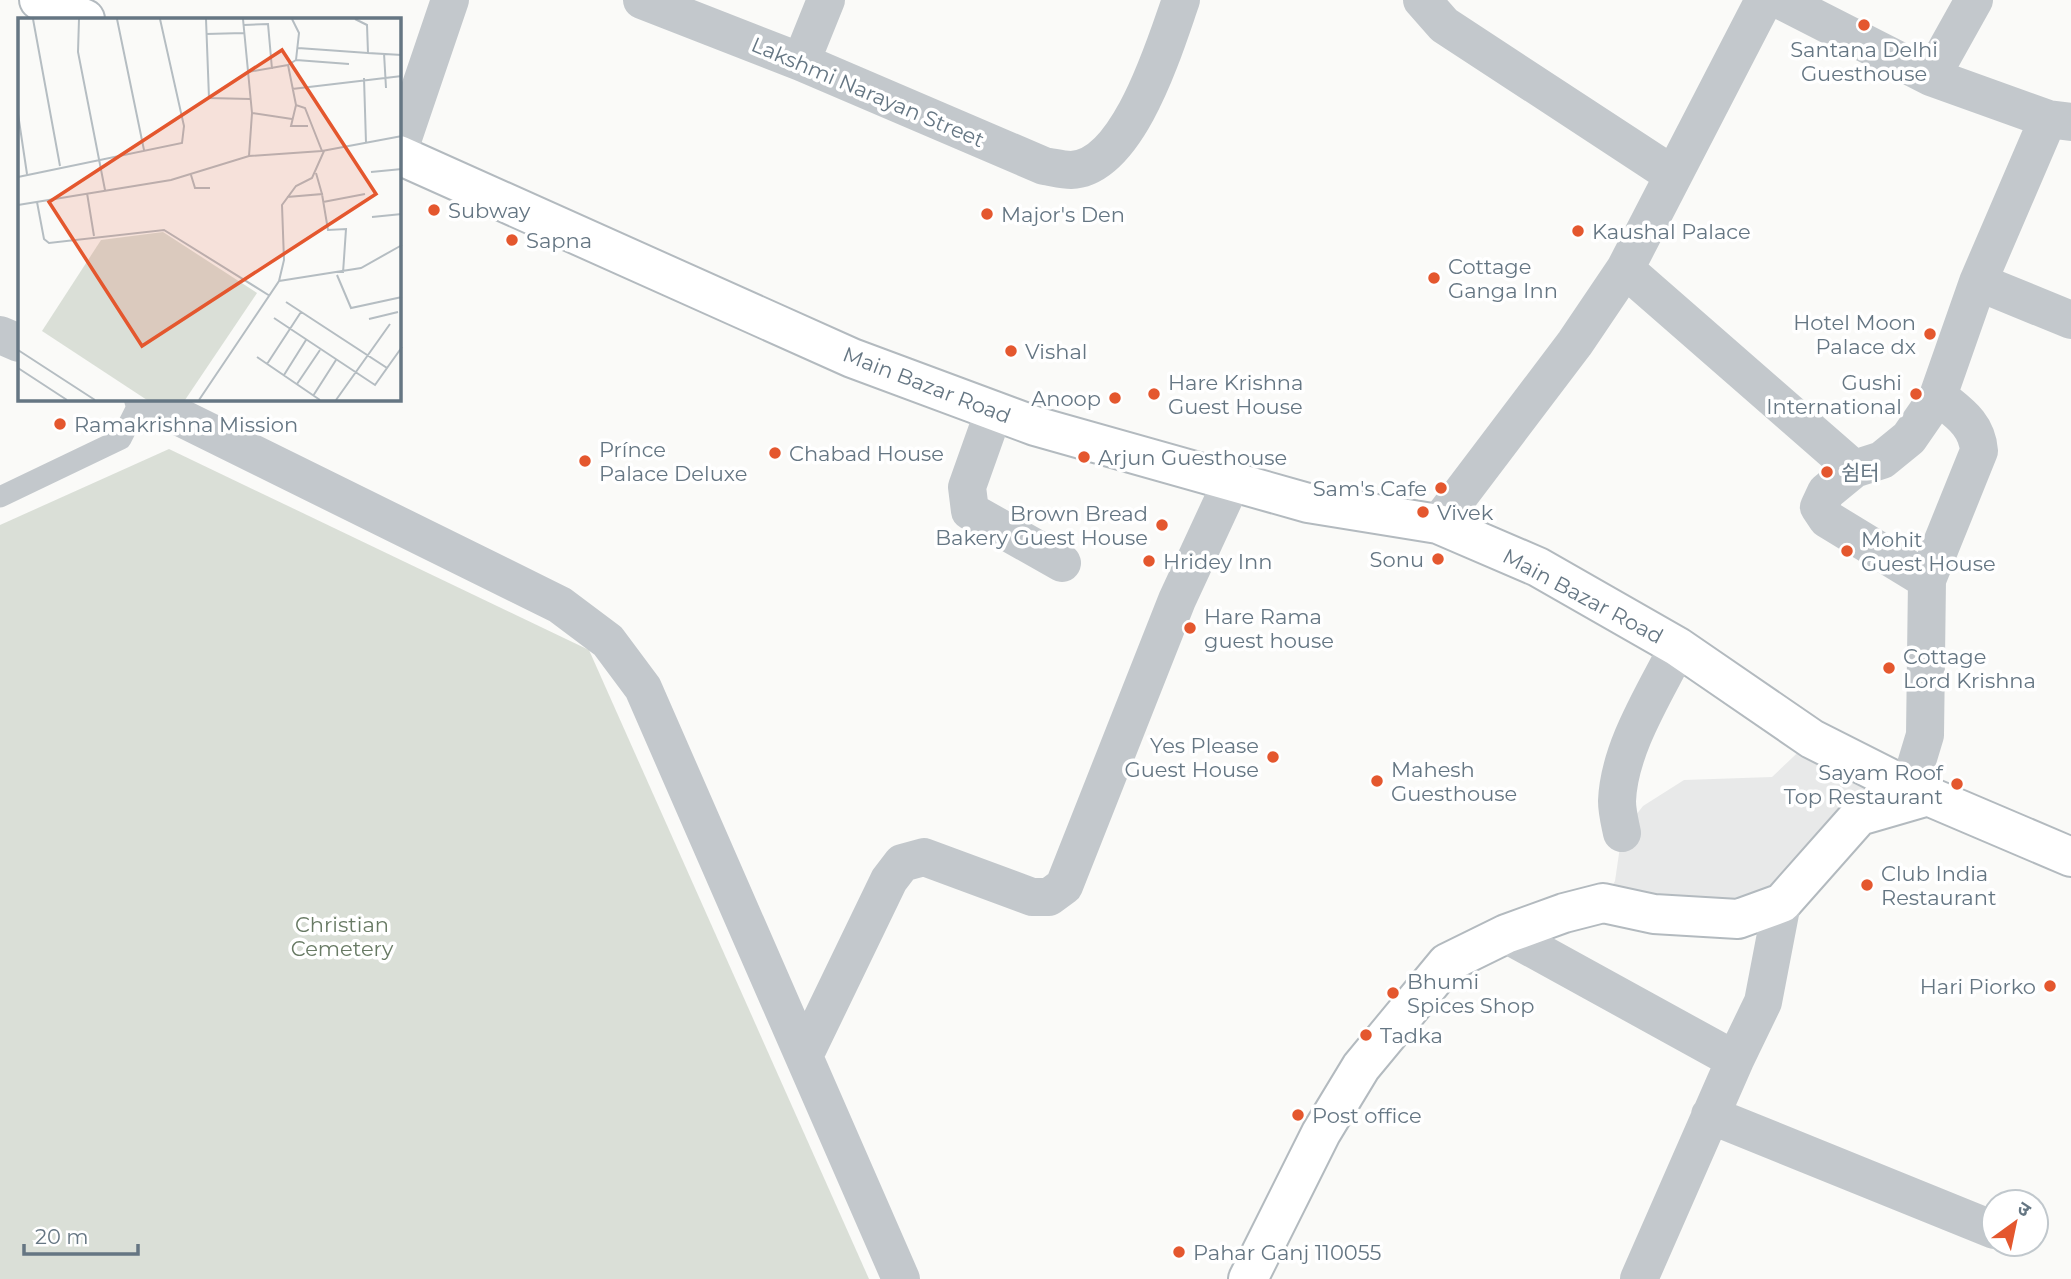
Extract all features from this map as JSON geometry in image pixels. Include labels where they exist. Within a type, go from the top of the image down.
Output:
[{"type":"street","points":[[39,0],[83,18]]},
{"type":"street","points":[[401,146],[450,0]]},
{"type":"street","name":"Lakshmi Narayan Street","points":[[642,0],[801,62],[1044,166],[1072,170],[1096,161],[1123,134],[1153,76],[1181,0]]},
{"type":"street","points":[[801,62],[826,0]]},
{"type":"street","points":[[1422,0],[1444,25],[1673,175]]},
{"type":"street","points":[[1438,524],[1575,343],[1625,269],[1764,0]]},
{"type":"street","points":[[1780,0],[1931,77],[2060,120],[1978,282],[1938,396],[1909,438],[1882,460],[1854,469],[1826,492],[1819,507],[1827,519],[1927,580]]},
{"type":"street","points":[[1931,77],[1974,0]]},
{"type":"street","name":"Main Bazar Road","points":[[401,153],[852,358],[1035,426],[1233,479],[1308,503],[1438,524],[1538,567],[1678,647],[1812,739],[1919,792],[2071,857]]},
{"type":"street","points":[[1625,269],[1854,469]]},
{"type":"street","points":[[1978,282],[2071,320]]},
{"type":"street","points":[[0,334],[18,343]]},
{"type":"street","points":[[1248,1279],[1321,1133],[1362,1067],[1447,963],[1506,934],[1564,913],[1603,903],[1654,914],[1738,919],[1783,903],[1859,816],[1919,792],[1925,734],[1927,580],[1979,451],[1978,435],[1968,421],[1938,396]]},
{"type":"street","points":[[146,401],[560,605],[608,642],[643,688],[901,1279]]},
{"type":"street","points":[[994,411],[967,487],[970,511],[1062,562]]},
{"type":"street","points":[[804,1056],[889,880],[902,863],[924,857],[1032,897],[1049,897],[1064,886],[1177,600],[1233,479]]},
{"type":"street","points":[[1622,833],[1617,802],[1622,769],[1639,726],[1678,647]]},
{"type":"street","points":[[1639,1279],[1710,1115],[1763,1002],[1783,903]]},
{"type":"street","points":[[1506,934],[1735,1060]]},
{"type":"street","points":[[1710,1115],[1980,1224]]},
{"type":"lane","points":[[0,497],[121,439],[141,401]]},
{"type":"shaded area","points":[[1812,739],[1909,788],[1859,816],[1782,903],[1603,903],[1615,881],[1622,833],[1643,806],[1684,780],[1772,777]]},
{"type":"green space","name":"Christian Cemetery","points":[[169,449],[589,650],[869,1279],[0,1279],[0,525]]},
{"type":"place","name":"Santana Delhi Guesthouse","points":[[1864,25]]},
{"type":"place","name":"Subway","points":[[434,210]]},
{"type":"place","name":"Major's Den","points":[[987,214]]},
{"type":"place","name":"Kaushal Palace","points":[[1578,231]]},
{"type":"place","name":"Sapna","points":[[512,240]]},
{"type":"place","name":"Cottage Ganga Inn","points":[[1434,278]]},
{"type":"place","name":"Hotel Moon Palace dx","points":[[1930,334]]},
{"type":"place","name":"Vishal","points":[[1011,351]]},
{"type":"place","name":"Hare Krishna Guest House","points":[[1154,394]]},
{"type":"place","name":"Gushi International","points":[[1916,394]]},
{"type":"place","name":"Anoop","points":[[1115,398]]},
{"type":"place","name":"Ramakrishna Mission","points":[[60,424]]},
{"type":"place","name":"Chabad House","points":[[775,453]]},
{"type":"place","name":"Arjun Guesthouse","points":[[1084,457]]},
{"type":"place","name":"Prínce Palace Deluxe","points":[[585,461]]},
{"type":"place","name":"쉼터","points":[[1827,472]]},
{"type":"place","name":"Sam's Cafe","points":[[1441,488]]},
{"type":"place","name":"Vivek","points":[[1423,512]]},
{"type":"place","name":"Brown Bread Bakery Guest House","points":[[1162,525]]},
{"type":"place","name":"Mohit Guest House","points":[[1847,551]]},
{"type":"place","name":"Sonu","points":[[1438,559]]},
{"type":"place","name":"Hridey Inn","points":[[1149,561]]},
{"type":"place","name":"Hare Rama guest house","points":[[1190,628]]},
{"type":"place","name":"Cottage Lord Krishna","points":[[1889,668]]},
{"type":"place","name":"Yes Please Guest House","points":[[1273,757]]},
{"type":"place","name":"Mahesh Guesthouse","points":[[1377,781]]},
{"type":"place","name":"Sayam Roof Top Restaurant","points":[[1957,784]]},
{"type":"place","name":"Club India Restaurant","points":[[1867,885]]},
{"type":"place","name":"Hari Piorko","points":[[2050,986]]},
{"type":"place","name":"Bhumi Spices Shop","points":[[1393,993]]},
{"type":"place","name":"Tadka","points":[[1366,1035]]},
{"type":"place","name":"Post office","points":[[1298,1115]]},
{"type":"place","name":"Pahar Ganj 110055","points":[[1179,1252]]}]
